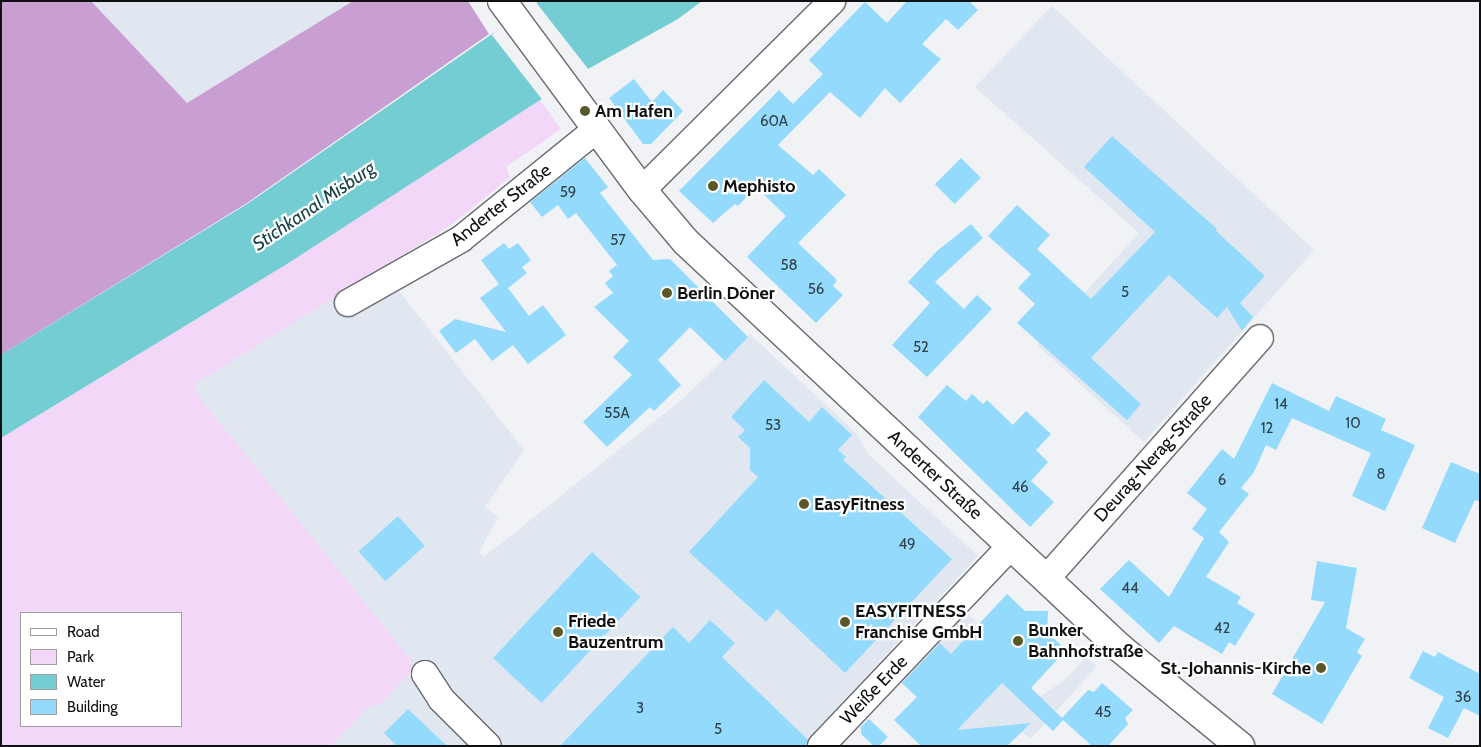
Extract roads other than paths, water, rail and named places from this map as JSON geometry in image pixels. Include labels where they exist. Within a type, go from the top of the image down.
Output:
[{"type":"main road","name":"Anderter Straße","points":[[505,6],[642,190],[707,262],[1154,678],[1240,746]]},
{"type":"street","points":[[642,190],[832,1]]},
{"type":"street","name":"Anderter Straße","points":[[348,303],[461,238],[597,129]]},
{"type":"street","name":"Deurag-Nerag-Straße","points":[[1046,579],[1260,338]]},
{"type":"street","name":"Weiße Erde","points":[[821,746],[1011,546]]},
{"type":"street","points":[[425,674],[441,700],[488,746]]},
{"type":"water","name":"Stichkanal Misburg","points":[[702,1],[678,19],[588,69],[287,264],[1,438],[1,355],[247,204],[538,2]]},
{"type":"place","name":"Am Hafen","points":[[585,111]]},
{"type":"place","name":"Mephisto","points":[[713,186]]},
{"type":"place","name":"Berlin Döner","points":[[667,293]]},
{"type":"place","name":"EasyFitness","points":[[804,504]]},
{"type":"place","name":"EASYFITNESS Franchise GmbH","points":[[845,622]]},
{"type":"place","name":"Friede Bauzentrum","points":[[558,632]]},
{"type":"place","name":"Bunker Bahnhofstraße","points":[[1018,641]]},
{"type":"place","name":"St.-Johannis-Kirche","points":[[1321,668]]}]
